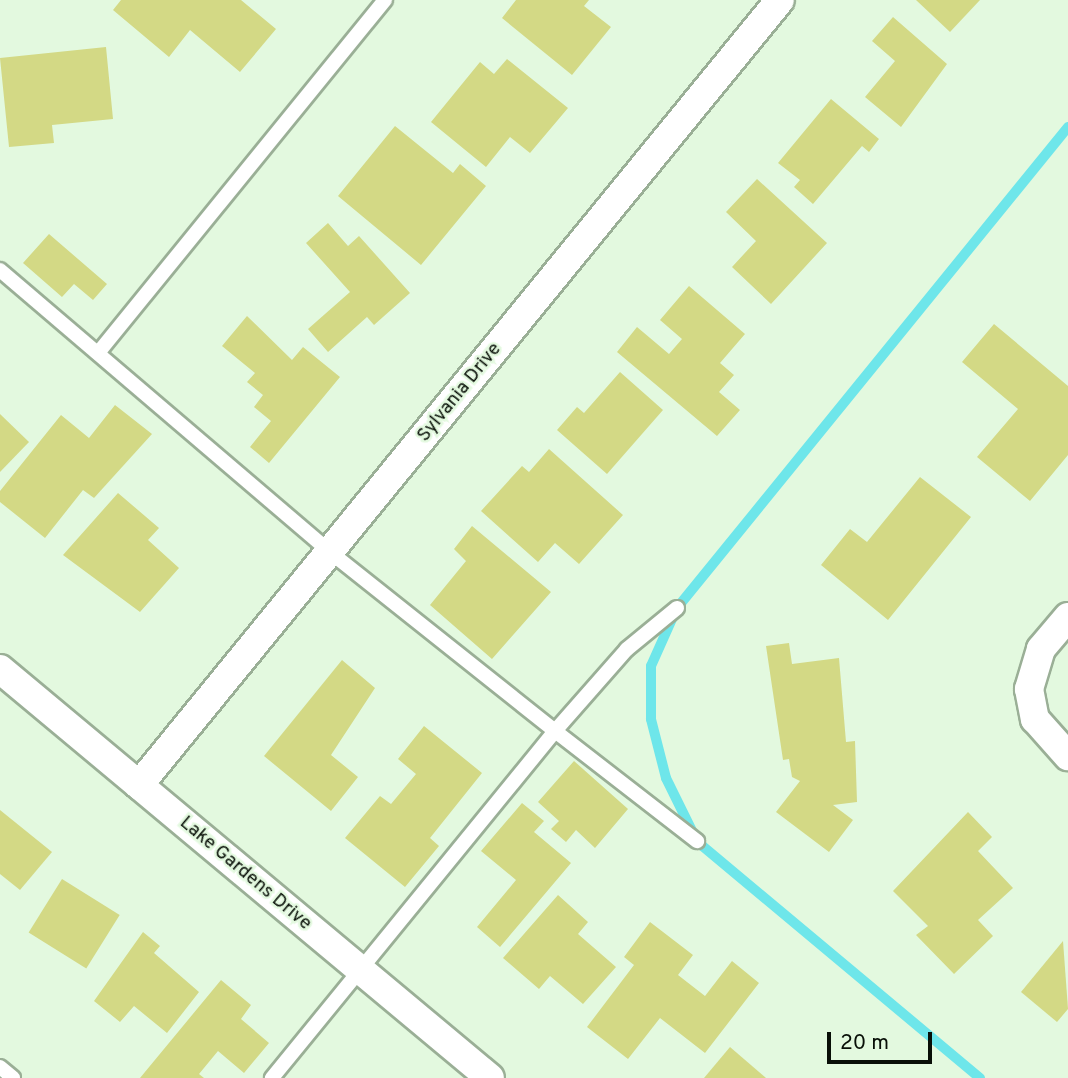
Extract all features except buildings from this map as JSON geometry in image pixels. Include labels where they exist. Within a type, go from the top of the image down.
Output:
[{"type":"street","name":"Sylvania Drive","points":[[139,785],[780,0]]},
{"type":"street","points":[[1068,617],[1041,649],[1029,689],[1035,719],[1068,756]]},
{"type":"street","name":"Lake Gardens Drive","points":[[0,669],[490,1078]]},
{"type":"lane","points":[[97,353],[385,0]]},
{"type":"lane","points":[[0,270],[330,552],[697,841]]},
{"type":"lane","points":[[272,1078],[362,971],[555,731],[627,649],[677,608]]},
{"type":"lane","points":[[0,1067],[13,1078]]},
{"type":"waterway","points":[[980,1078],[697,841],[666,778],[651,719],[651,666],[677,608],[1068,127]]}]
